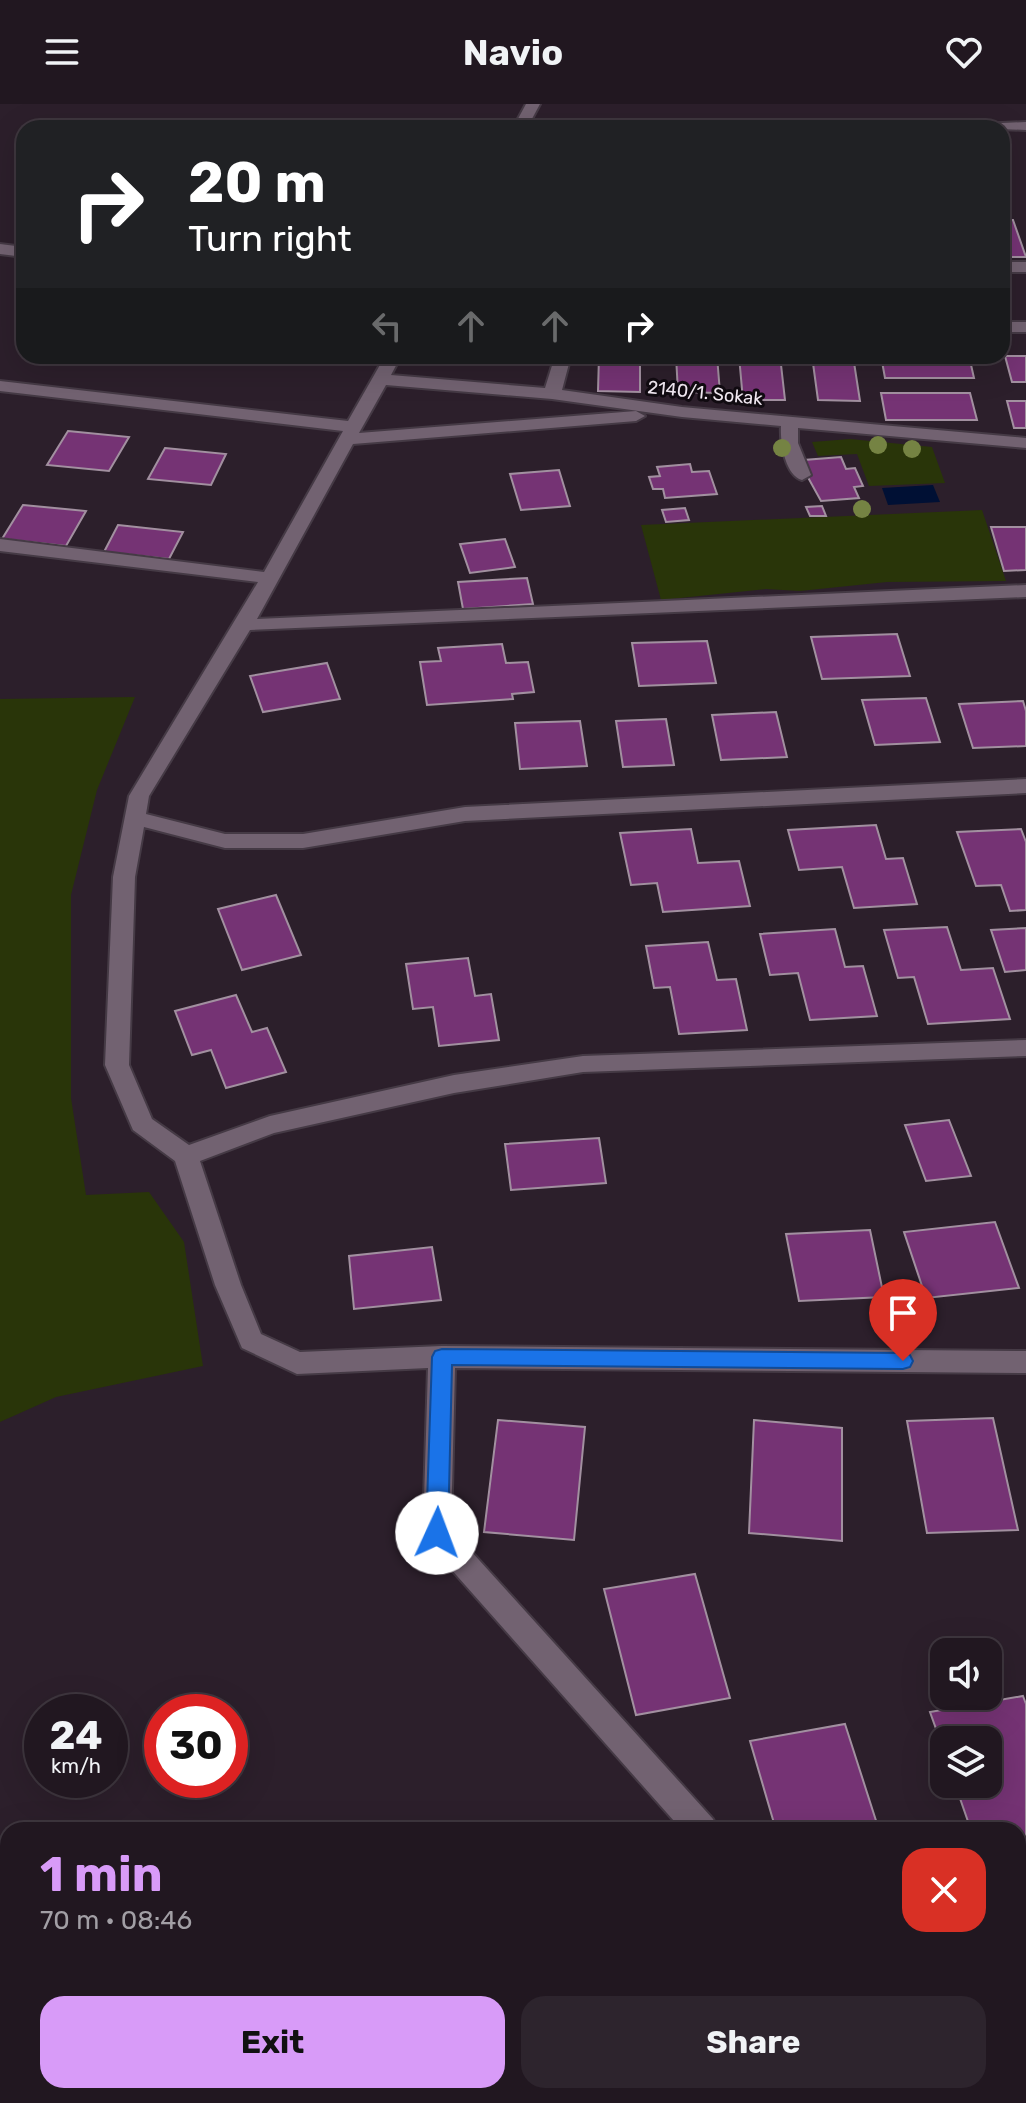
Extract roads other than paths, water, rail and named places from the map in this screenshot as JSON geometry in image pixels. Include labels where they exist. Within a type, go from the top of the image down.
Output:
[{"type":"street","points":[[388,364],[244,625],[139,796],[124,877],[117,1065],[142,1124],[186,1156],[228,1285],[251,1341],[297,1363],[442,1357],[1026,1362]]},
{"type":"street","points":[[552,394],[561,364]]},
{"type":"street","name":"2140/1. Sokak","points":[[380,379],[552,394],[682,412],[1026,443]]},
{"type":"street","points":[[0,386],[351,433],[682,412]]},
{"type":"street","points":[[790,422],[789,443],[802,475]]},
{"type":"street","points":[[0,545],[270,578]]},
{"type":"street","points":[[244,625],[1026,591]]},
{"type":"street","points":[[135,818],[225,841],[303,841],[465,814],[1026,786]]},
{"type":"street","points":[[186,1156],[270,1125],[454,1084],[583,1064],[1026,1048]]},
{"type":"street","points":[[442,1357],[437,1533],[695,1822]]},
{"type":"water","points":[[933,485],[940,502],[888,505],[882,488]]}]
